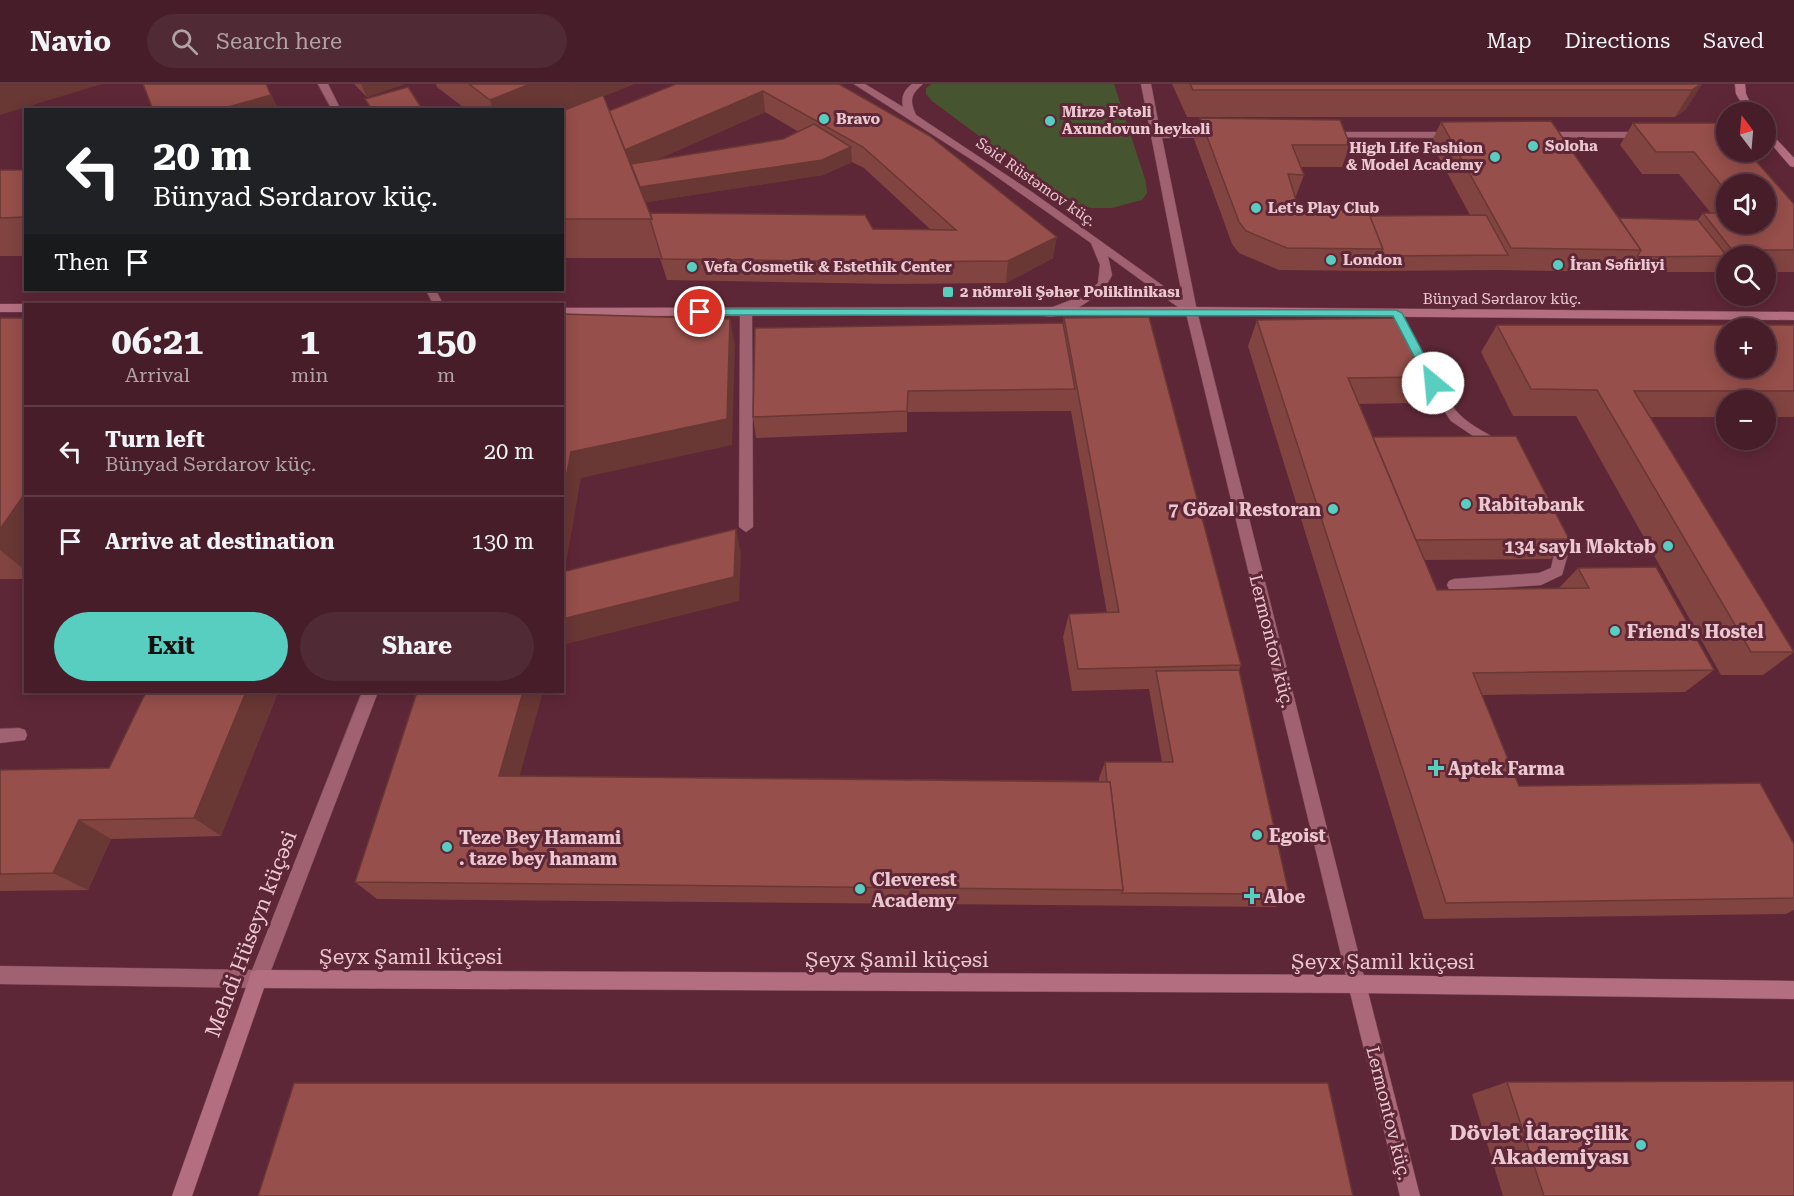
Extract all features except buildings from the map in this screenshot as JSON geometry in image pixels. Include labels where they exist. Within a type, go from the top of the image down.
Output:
[{"type":"main road","points":[[1740,84],[1741,94],[1745,102]]},
{"type":"main road","points":[[1776,145],[1794,164]]},
{"type":"main road","points":[[0,308],[24,308]]},
{"type":"main road","name":"Bünyad Sərdarov küç.","points":[[564,312],[1191,311],[1794,316]]},
{"type":"main road","name":"Şeyx Şamil küçəsi","points":[[258,979],[1357,984],[1794,990]]},
{"type":"main road","name":"Mehdi Hüseyn küçəsi","points":[[182,1196],[258,979]]},
{"type":"street","points":[[323,84],[337,108]]},
{"type":"street","name":"Səid Rüstəmov küç.","points":[[860,84],[912,115],[1094,240],[1191,311]]},
{"type":"street","points":[[912,115],[905,102],[907,94],[918,84]]},
{"type":"street","name":"Lermontov küç.","points":[[1146,84],[1191,311],[1410,1196]]},
{"type":"street","points":[[1157,135],[1230,134]]},
{"type":"street","points":[[1314,135],[1470,135]]},
{"type":"street","points":[[1530,135],[1661,135]]},
{"type":"street","points":[[1049,313],[1097,291],[1107,277],[1106,262],[1094,240]]},
{"type":"street","points":[[746,312],[746,527]]},
{"type":"street","points":[[1396,313],[1442,399],[1456,419],[1487,437],[1516,460]]},
{"type":"street","points":[[1454,585],[1541,579],[1557,571],[1562,550],[1550,518]]},
{"type":"street","name":"Mehdi Hüseyn küçəsi","points":[[258,979],[370,693]]},
{"type":"street","points":[[0,736],[19,735]]},
{"type":"street","name":"Şeyx Şamil küçəsi","points":[[0,975],[258,979]]},
{"type":"green space","points":[[932,84],[1114,84],[1146,182],[1147,193],[1142,200],[1112,208],[1091,208],[1061,197],[932,101],[926,94],[926,88]]},
{"type":"place","name":"Bravo","points":[[824,119]]},
{"type":"place","name":"Mirzə Fətəli Axundovun heykəli","points":[[1050,121]]},
{"type":"place","name":"Soloha","points":[[1533,146]]},
{"type":"place","name":"High Life Fashion & Model Academy","points":[[1495,157]]},
{"type":"place","name":"Let's Play Club","points":[[1256,208]]},
{"type":"place","name":"London","points":[[1331,260]]},
{"type":"place","name":"İran Səfirliyi","points":[[1558,265]]},
{"type":"place","name":"Vefa Cosmetik & Estethik Center","points":[[692,267]]},
{"type":"place","name":"2 nömrəli Şəhər Poliklinikası","points":[[948,292]]},
{"type":"place","name":"Rabitəbank","points":[[1466,504]]},
{"type":"place","name":"7 Gözəl Restoran","points":[[1333,509]]},
{"type":"place","name":"134 saylı Məktəb","points":[[1668,546]]},
{"type":"place","name":"Friend's Hostel","points":[[1615,631]]},
{"type":"place","name":"Aptek Farma","points":[[1436,768]]},
{"type":"place","name":"Egoist","points":[[1257,835]]},
{"type":"place","name":"Teze Bey Hamami . taze bey hamam","points":[[447,847]]},
{"type":"place","name":"Cleverest Academy","points":[[860,889]]},
{"type":"place","name":"Aloe","points":[[1252,896]]},
{"type":"place","name":"Dövlət İdarəçilik Akademiyası","points":[[1641,1145]]},
{"type":"route","points":[[700,312],[1396,313],[1433,383]]}]
